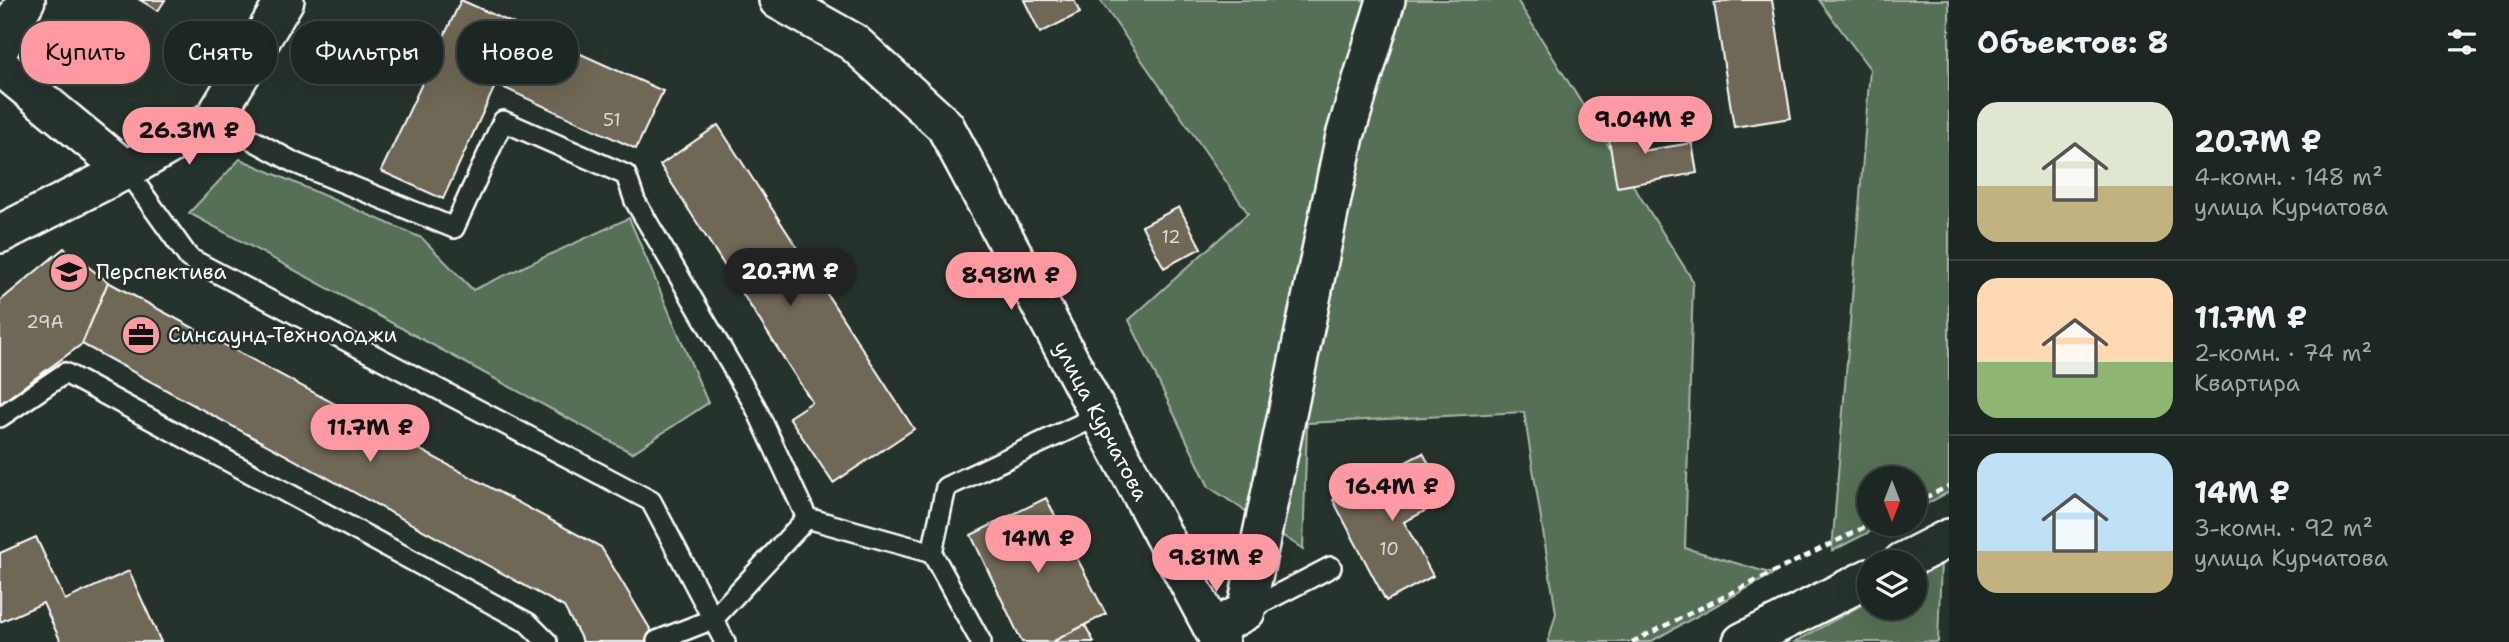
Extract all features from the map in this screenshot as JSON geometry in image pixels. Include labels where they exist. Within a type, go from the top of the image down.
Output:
[{"type":"street","points":[[0,48],[26,0]]},
{"type":"street","points":[[0,234],[126,170],[214,119],[285,0]]},
{"type":"street","name":"улица Курчатова","points":[[778,0],[853,42],[945,126],[1217,635]]},
{"type":"street","points":[[1217,635],[1246,611],[1345,136],[1386,0]]},
{"type":"street","points":[[0,66],[126,170]]},
{"type":"street","points":[[1926,550],[1949,538]]},
{"type":"street","points":[[1742,642],[1857,585]]},
{"type":"lane","points":[[214,119],[295,163],[454,228],[503,121],[626,175],[635,201],[755,406],[807,518],[932,552]]},
{"type":"lane","points":[[126,170],[189,258],[651,502],[725,642]]},
{"type":"lane","points":[[0,417],[65,373],[528,623],[547,642]]},
{"type":"lane","points":[[981,642],[932,552],[946,487],[1098,415]]},
{"type":"lane","points":[[657,640],[713,619],[807,518]]},
{"type":"lane","points":[[1246,611],[1331,567]]},
{"type":"path","points":[[1927,497],[1949,486]]},
{"type":"path","points":[[1632,642],[1857,531]]},
{"type":"green space","points":[[1100,0],[1517,0],[1693,281],[1685,548],[1773,574],[1650,642],[1548,642],[1556,613],[1524,412],[1307,423],[1303,549],[1209,487],[1129,320],[1248,213]]},
{"type":"green space","points":[[1819,0],[1949,0],[1949,492],[1927,504],[1927,466],[1857,466],[1857,536],[1861,536],[1832,551],[1870,69]]},
{"type":"green space","points":[[240,159],[422,238],[473,290],[629,218],[708,403],[632,453],[189,213]]},
{"type":"green space","points":[[1941,561],[1938,642],[1795,642],[1857,608],[1857,620],[1927,620],[1927,569]]},
{"type":"building","points":[[140,0],[165,0],[158,11]]},
{"type":"building","points":[[461,0],[508,21],[457,21],[457,84],[496,84],[443,199],[381,171],[422,84],[443,84],[443,38]]},
{"type":"building","points":[[1024,0],[1074,0],[1080,13],[1040,33]]},
{"type":"building","points":[[1772,0],[1791,118],[1734,127],[1714,3]]},
{"type":"building","points":[[578,53],[663,91],[636,149],[496,84],[578,84]]},
{"type":"building","points":[[1636,117],[1642,151],[1692,143],[1697,173],[1617,187],[1606,122]]},
{"type":"building","points":[[718,125],[914,429],[833,483],[789,417],[812,402],[660,165]]},
{"type":"building","points":[[1179,207],[1201,248],[1164,268],[1142,226]]},
{"type":"building","points":[[64,248],[108,282],[82,344],[0,404],[0,301]]},
{"type":"building","points":[[108,282],[601,547],[658,642],[583,642],[564,607],[82,344]]},
{"type":"building","points":[[1423,453],[1448,499],[1404,522],[1433,576],[1386,601],[1333,500]]},
{"type":"building","points":[[1046,498],[1106,614],[1052,642],[1022,642],[971,535]]},
{"type":"building","points":[[36,537],[65,600],[129,571],[161,642],[61,642],[43,603],[0,622],[0,553]]},
{"type":"building","points":[[1085,625],[1094,642],[1052,642]]},
{"type":"place","name":"Перспектива","points":[[69,272]]},
{"type":"place","name":"Синсаунд-Технолоджи","points":[[141,335]]}]
